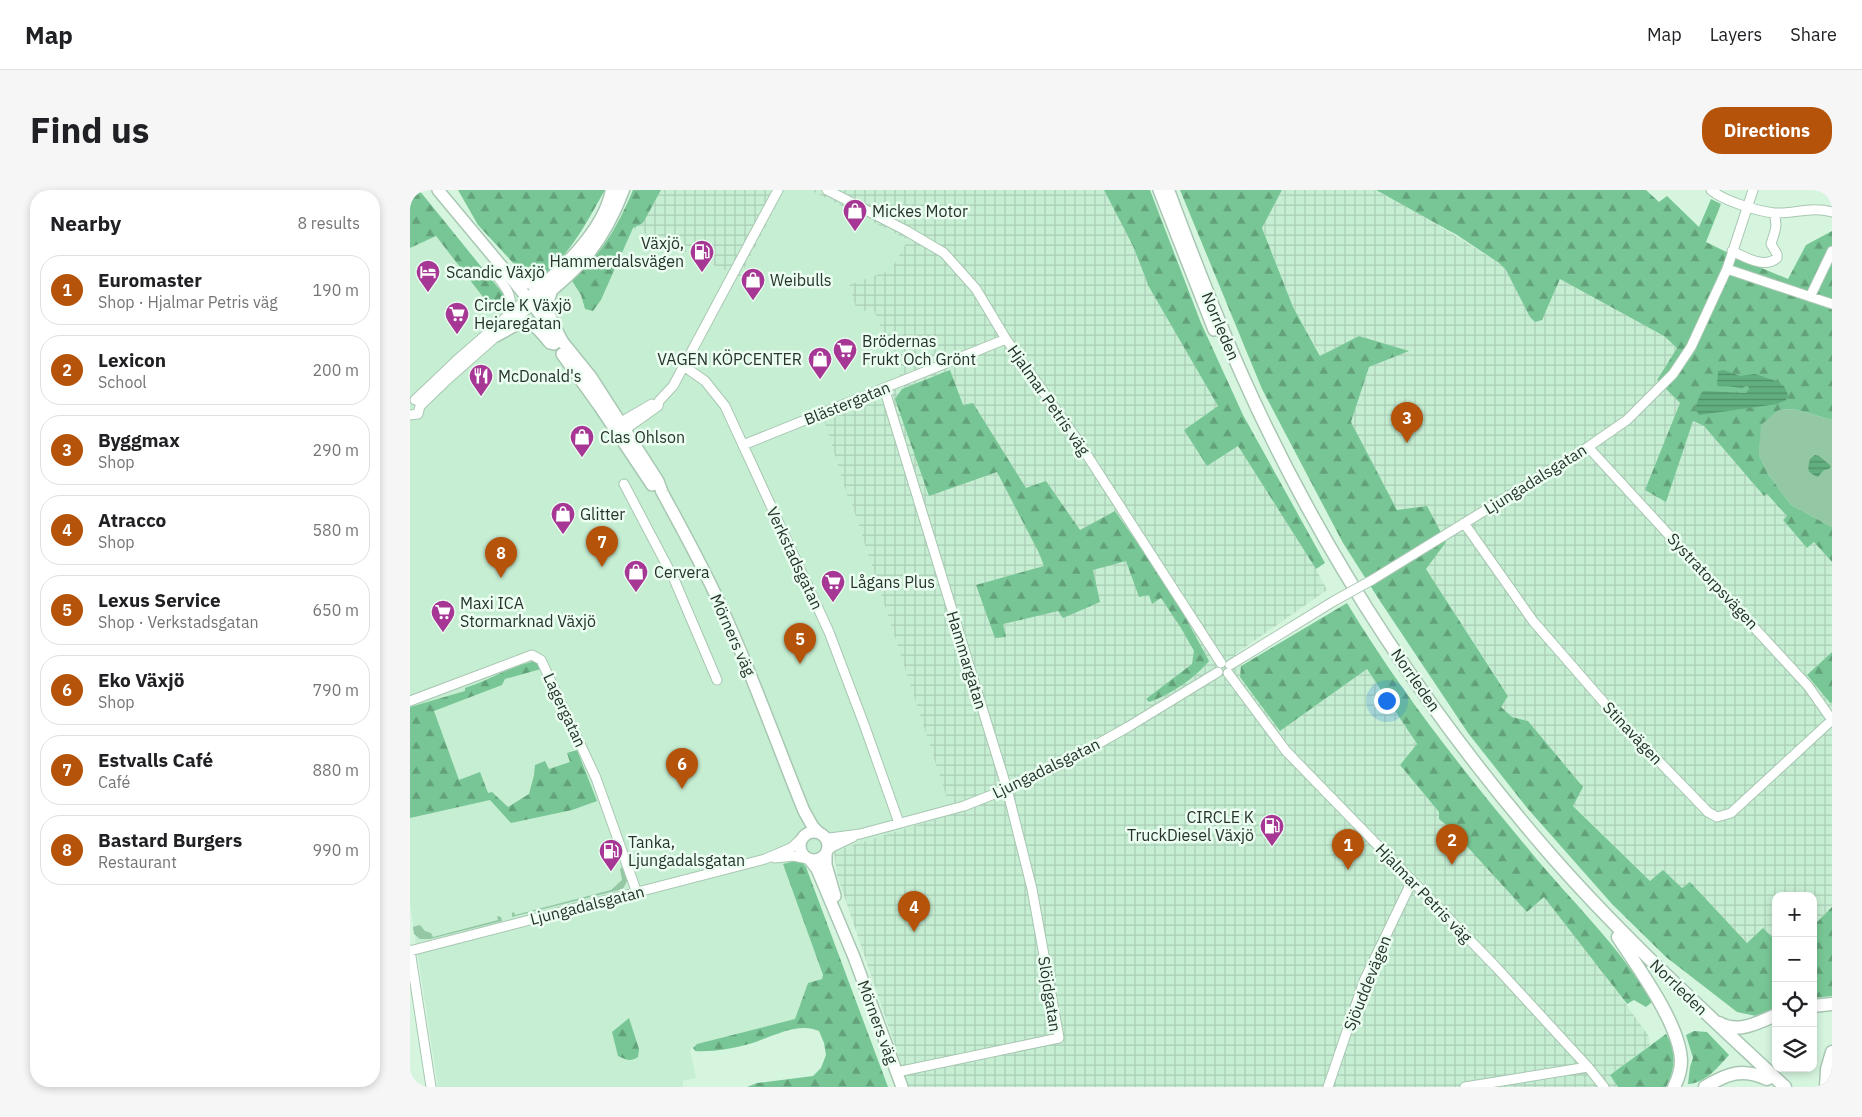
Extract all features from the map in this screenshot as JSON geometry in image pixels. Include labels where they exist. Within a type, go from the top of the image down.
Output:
[{"type":"highway","points":[[528,304],[584,244],[604,211],[612,190]]},
{"type":"highway","points":[[528,304],[551,291],[582,262],[611,220],[623,190]]},
{"type":"highway","name":"Norrleden","points":[[1168,190],[1217,318],[1268,429],[1313,516],[1382,630],[1447,724],[1486,776],[1543,846],[1622,932],[1712,1020],[1785,1087]]},
{"type":"highway","points":[[551,291],[547,300],[547,311],[558,343]]},
{"type":"highway","name":"Norrleden","points":[[1214,330],[1292,489],[1333,562],[1431,714],[1476,773],[1571,886],[1618,937],[1772,1083]]},
{"type":"highway","points":[[1618,937],[1674,1032],[1681,1061],[1674,1087]]},
{"type":"highway","points":[[1817,1006],[1832,1004]]},
{"type":"highway","points":[[1712,1020],[1724,1026],[1736,1028],[1772,1017]]},
{"type":"highway","points":[[1826,1087],[1827,1069],[1832,1052]]},
{"type":"highway","points":[[1705,1087],[1725,1076],[1741,1072],[1750,1073],[1772,1083]]},
{"type":"main road","name":"Mörners väg","points":[[431,190],[501,270]]},
{"type":"main road","name":"Mörners väg","points":[[438,190],[558,343],[590,377],[620,428],[658,481],[723,611],[753,681],[804,811],[813,827],[821,834]]},
{"type":"main road","name":"Norrleden","points":[[1159,190],[1214,330]]},
{"type":"main road","points":[[501,270],[528,284],[540,283],[555,274]]},
{"type":"main road","points":[[496,336],[515,324],[528,323],[534,325],[550,343],[558,343]]},
{"type":"main road","name":"Mörners väg","points":[[782,755],[802,822],[801,838]]},
{"type":"main road","points":[[809,832],[821,834],[827,841],[826,853],[819,859],[809,859],[800,850],[801,838],[809,832]]},
{"type":"main road","name":"Mörners väg","points":[[826,853],[829,876],[854,958]]},
{"type":"main road","name":"Mörners väg","points":[[809,859],[817,870],[854,958],[902,1087]]},
{"type":"street","points":[[620,428],[654,409],[674,386],[778,190]]},
{"type":"street","name":"Hjalmar Petris väg","points":[[827,190],[906,230],[944,253],[976,289],[1006,339],[1076,438],[1224,668],[1286,751],[1496,967],[1604,1087]]},
{"type":"street","points":[[1711,190],[1747,207],[1774,213],[1811,209],[1832,212]]},
{"type":"street","name":"Ljungadalsgatan","points":[[821,834],[830,838],[860,834],[964,806],[1070,759],[1128,727],[1588,447],[1627,420],[1673,374],[1691,348],[1726,269],[1753,190]]},
{"type":"street","points":[[1732,251],[1758,262],[1773,262],[1777,254],[1771,244],[1777,224],[1774,213]]},
{"type":"street","points":[[1810,297],[1832,251]]},
{"type":"street","points":[[1726,269],[1832,304]]},
{"type":"street","points":[[501,270],[497,276],[511,298],[511,309],[507,316]]},
{"type":"street","points":[[415,402],[507,316],[528,304]]},
{"type":"street","points":[[415,402],[449,378],[528,304]]},
{"type":"street","name":"Blästergatan","points":[[743,445],[1006,339]]},
{"type":"street","name":"Verkstadsgatan","points":[[684,367],[705,381],[725,406],[829,632],[899,824]]},
{"type":"street","name":"Hammargatan","points":[[884,388],[1006,789]]},
{"type":"street","points":[[410,415],[418,414],[415,402]]},
{"type":"street","name":"Systratorpsvägen","points":[[1588,447],[1808,686],[1832,720]]},
{"type":"street","points":[[624,484],[674,579],[718,680]]},
{"type":"street","name":"Stinavägen","points":[[1464,523],[1533,621],[1620,721],[1708,812],[1717,817],[1731,814],[1832,720]]},
{"type":"street","name":"Lagergatan","points":[[410,701],[532,655],[541,660],[596,778],[638,893]]},
{"type":"street","name":"Slöjdgatan","points":[[897,1072],[1059,1038],[1032,889],[1006,789]]},
{"type":"street","name":"Ljungadalsgatan","points":[[826,853],[832,847],[860,834]]},
{"type":"street","name":"Ljungadalsgatan","points":[[410,950],[638,893],[764,859],[791,848],[801,838]]},
{"type":"street","name":"Ljungadalsgatan","points":[[764,859],[793,856],[809,859]]},
{"type":"street","name":"Sjöuddevägen","points":[[1328,1087],[1364,981],[1412,881]]},
{"type":"street","points":[[410,950],[431,1087]]},
{"type":"street","points":[[1465,1087],[1588,1067]]},
{"type":"shaded area","points":[[661,190],[784,190],[740,277],[633,228],[643,222]]},
{"type":"shaded area","points":[[784,190],[810,190],[908,240],[873,308],[905,386],[825,420],[952,814],[834,851],[784,864],[823,976],[822,979],[808,983],[795,1019],[693,1046],[690,1049],[696,1078],[683,1081],[683,1087],[438,1087],[410,904],[410,248],[435,235],[483,297],[500,308],[556,264],[572,281],[581,295],[585,309],[593,311],[601,300],[633,228],[740,277]]},
{"type":"shaded area","points":[[810,190],[1104,190],[1133,246],[1149,287],[1219,406],[1184,430],[1238,446],[1316,569],[1327,590],[1235,654],[1241,666],[1240,677],[1280,731],[1367,669],[1417,745],[1400,765],[1439,812],[1439,819],[1452,830],[1528,912],[1544,896],[1648,1035],[1650,1045],[1610,1075],[1618,1087],[909,1087],[837,875],[834,851],[952,814],[824,420],[904,385],[873,308],[858,313],[849,285],[891,270],[908,240]]},
{"type":"shaded area","points":[[1282,190],[1375,190],[1422,215],[1499,263],[1546,312],[1560,278],[1664,336],[1677,348],[1657,380],[1680,403],[1666,502],[1692,421],[1704,426],[1764,496],[1767,494],[1787,516],[1783,520],[1807,548],[1814,542],[1832,562],[1832,652],[1807,675],[1831,704],[1832,702],[1832,907],[1817,922],[1817,892],[1772,892],[1772,937],[1763,929],[1747,943],[1690,883],[1682,888],[1650,882],[1573,805],[1528,721],[1511,717],[1501,707],[1508,695],[1426,569],[1351,422],[1369,367],[1408,351],[1359,336],[1321,356],[1293,307],[1262,228]]},
{"type":"shaded area","points":[[1724,370],[1740,376],[1755,374],[1776,381],[1784,386],[1788,395],[1786,400],[1777,404],[1699,415],[1695,408],[1703,391],[1746,393],[1749,389],[1748,385],[1742,388],[1717,385],[1718,371]]},
{"type":"shaded area","points":[[1794,409],[1832,420],[1832,527],[1791,505],[1768,474],[1759,455],[1760,425],[1779,410]]},
{"type":"shaded area","points":[[1815,455],[1831,466],[1818,477],[1812,474],[1808,468],[1810,459]]},
{"type":"shaded area","points":[[622,867],[627,881],[623,889],[512,917],[514,912],[515,915],[611,890],[622,880],[620,869]]},
{"type":"shaded area","points":[[497,916],[501,917],[502,921],[430,939],[420,939],[414,934],[413,927],[420,925],[425,931],[431,933],[433,937],[498,920]]},
{"type":"green space","points":[[419,190],[509,301],[500,308],[485,310],[483,297],[436,236],[410,248],[410,192]]},
{"type":"green space","points":[[458,190],[605,190],[584,227],[568,250],[537,280],[528,279],[478,225]]},
{"type":"green space","points":[[633,190],[661,190],[643,223],[633,228],[601,300],[593,311],[585,309],[581,295],[572,281],[583,271],[608,239]]},
{"type":"green space","points":[[1104,190],[1150,190],[1201,323],[1243,415],[1325,563],[1316,569],[1238,446],[1207,466],[1184,430],[1218,406],[1149,287],[1133,246]]},
{"type":"green space","points":[[1180,190],[1282,190],[1262,228],[1293,307],[1320,356],[1359,336],[1409,351],[1369,367],[1351,422],[1397,510],[1427,506],[1446,542],[1426,569],[1508,696],[1501,707],[1512,717],[1528,721],[1583,787],[1573,806],[1650,881],[1663,870],[1682,888],[1690,882],[1747,943],[1763,928],[1772,937],[1772,1010],[1756,1016],[1737,1012],[1666,957],[1612,904],[1528,809],[1468,733],[1343,543],[1262,389]]},
{"type":"green space","points":[[1376,190],[1646,190],[1659,202],[1667,196],[1699,227],[1711,199],[1721,204],[1706,242],[1788,279],[1806,245],[1832,231],[1832,420],[1794,409],[1779,410],[1761,425],[1759,455],[1768,474],[1791,505],[1832,527],[1832,562],[1814,542],[1807,548],[1783,520],[1787,516],[1767,494],[1764,496],[1704,426],[1693,421],[1666,502],[1645,490],[1680,403],[1657,380],[1677,348],[1664,336],[1560,279],[1542,320],[1535,322],[1530,317],[1506,270],[1499,263],[1457,235]]},
{"type":"green space","points":[[950,370],[963,405],[973,403],[1026,488],[1046,481],[1080,530],[1115,511],[1171,591],[1209,661],[1190,679],[1157,699],[1149,702],[1146,699],[1192,664],[1194,651],[1161,598],[1152,604],[1149,595],[1139,597],[1126,561],[1093,570],[1100,602],[1063,618],[1058,611],[1003,624],[1006,637],[995,638],[976,585],[1044,566],[997,472],[929,496],[895,399],[902,389]]},
{"type":"green space","points":[[1347,603],[1389,668],[1457,761],[1545,869],[1625,962],[1652,1002],[1646,1007],[1634,1000],[1627,1004],[1544,897],[1527,912],[1452,830],[1439,819],[1439,812],[1400,765],[1417,744],[1367,669],[1280,731],[1240,677],[1241,666]]},
{"type":"green space","points":[[1832,652],[1832,702],[1831,704],[1807,675]]},
{"type":"green space","points":[[538,661],[541,669],[505,679],[502,685],[434,711],[459,780],[480,772],[488,793],[492,792],[508,807],[529,794],[535,765],[545,761],[549,769],[570,762],[567,753],[577,750],[597,801],[572,810],[511,823],[490,800],[410,818],[410,707],[465,691],[465,688],[510,669]]},
{"type":"green space","points":[[795,861],[802,862],[806,867],[888,1087],[747,1087],[757,1083],[813,1076],[821,1068],[826,1055],[819,1031],[811,1028],[784,1031],[729,1049],[695,1051],[693,1048],[697,1044],[795,1019],[808,983],[822,979],[823,975],[783,864]]},
{"type":"green space","points":[[1832,907],[1832,996],[1817,998],[1817,937],[1817,922]]},
{"type":"green space","points":[[629,1018],[639,1049],[638,1057],[631,1060],[618,1056],[612,1032]]},
{"type":"green space","points":[[1694,1031],[1707,1032],[1729,1055],[1706,1078],[1688,1084],[1693,1058],[1686,1035]]},
{"type":"green space","points":[[1666,1034],[1670,1040],[1674,1060],[1666,1087],[1618,1087],[1610,1075]]},
{"type":"place","name":"Mickes Motor","points":[[855,232]]},
{"type":"place","name":"Växjö, Hammerdalsvägen","points":[[702,273]]},
{"type":"place","name":"Scandic Växjö","points":[[428,293]]},
{"type":"place","name":"Weibulls","points":[[753,301]]},
{"type":"place","name":"Circle K Växjö Hejaregatan","points":[[457,335]]},
{"type":"place","name":"Brödernas Frukt Och Grönt","points":[[845,371]]},
{"type":"place","name":"VAGEN KÖPCENTER","points":[[820,380]]},
{"type":"place","name":"McDonald's","points":[[481,397]]},
{"type":"place","name":"Byggmax","points":[[1407,443]]},
{"type":"place","name":"Clas Ohlson","points":[[582,458]]},
{"type":"place","name":"Glitter","points":[[563,535]]},
{"type":"place","name":"Estvalls Café","points":[[602,567]]},
{"type":"place","name":"Bastard Burgers","points":[[501,578]]},
{"type":"place","name":"Cervera","points":[[636,593]]},
{"type":"place","name":"Lågans Plus","points":[[833,603]]},
{"type":"place","name":"Maxi ICA Stormarknad Växjö","points":[[443,633]]},
{"type":"place","name":"Lexus Service","points":[[800,664]]},
{"type":"place","name":"Eko Växjö","points":[[682,789]]},
{"type":"place","name":"CIRCLE K TruckDiesel Växjö","points":[[1272,847]]},
{"type":"place","name":"Lexicon","points":[[1452,865]]},
{"type":"place","name":"Euromaster","points":[[1348,870]]},
{"type":"place","name":"Tanka, Ljungadalsgatan","points":[[611,872]]},
{"type":"place","name":"Atracco","points":[[914,932]]}]
